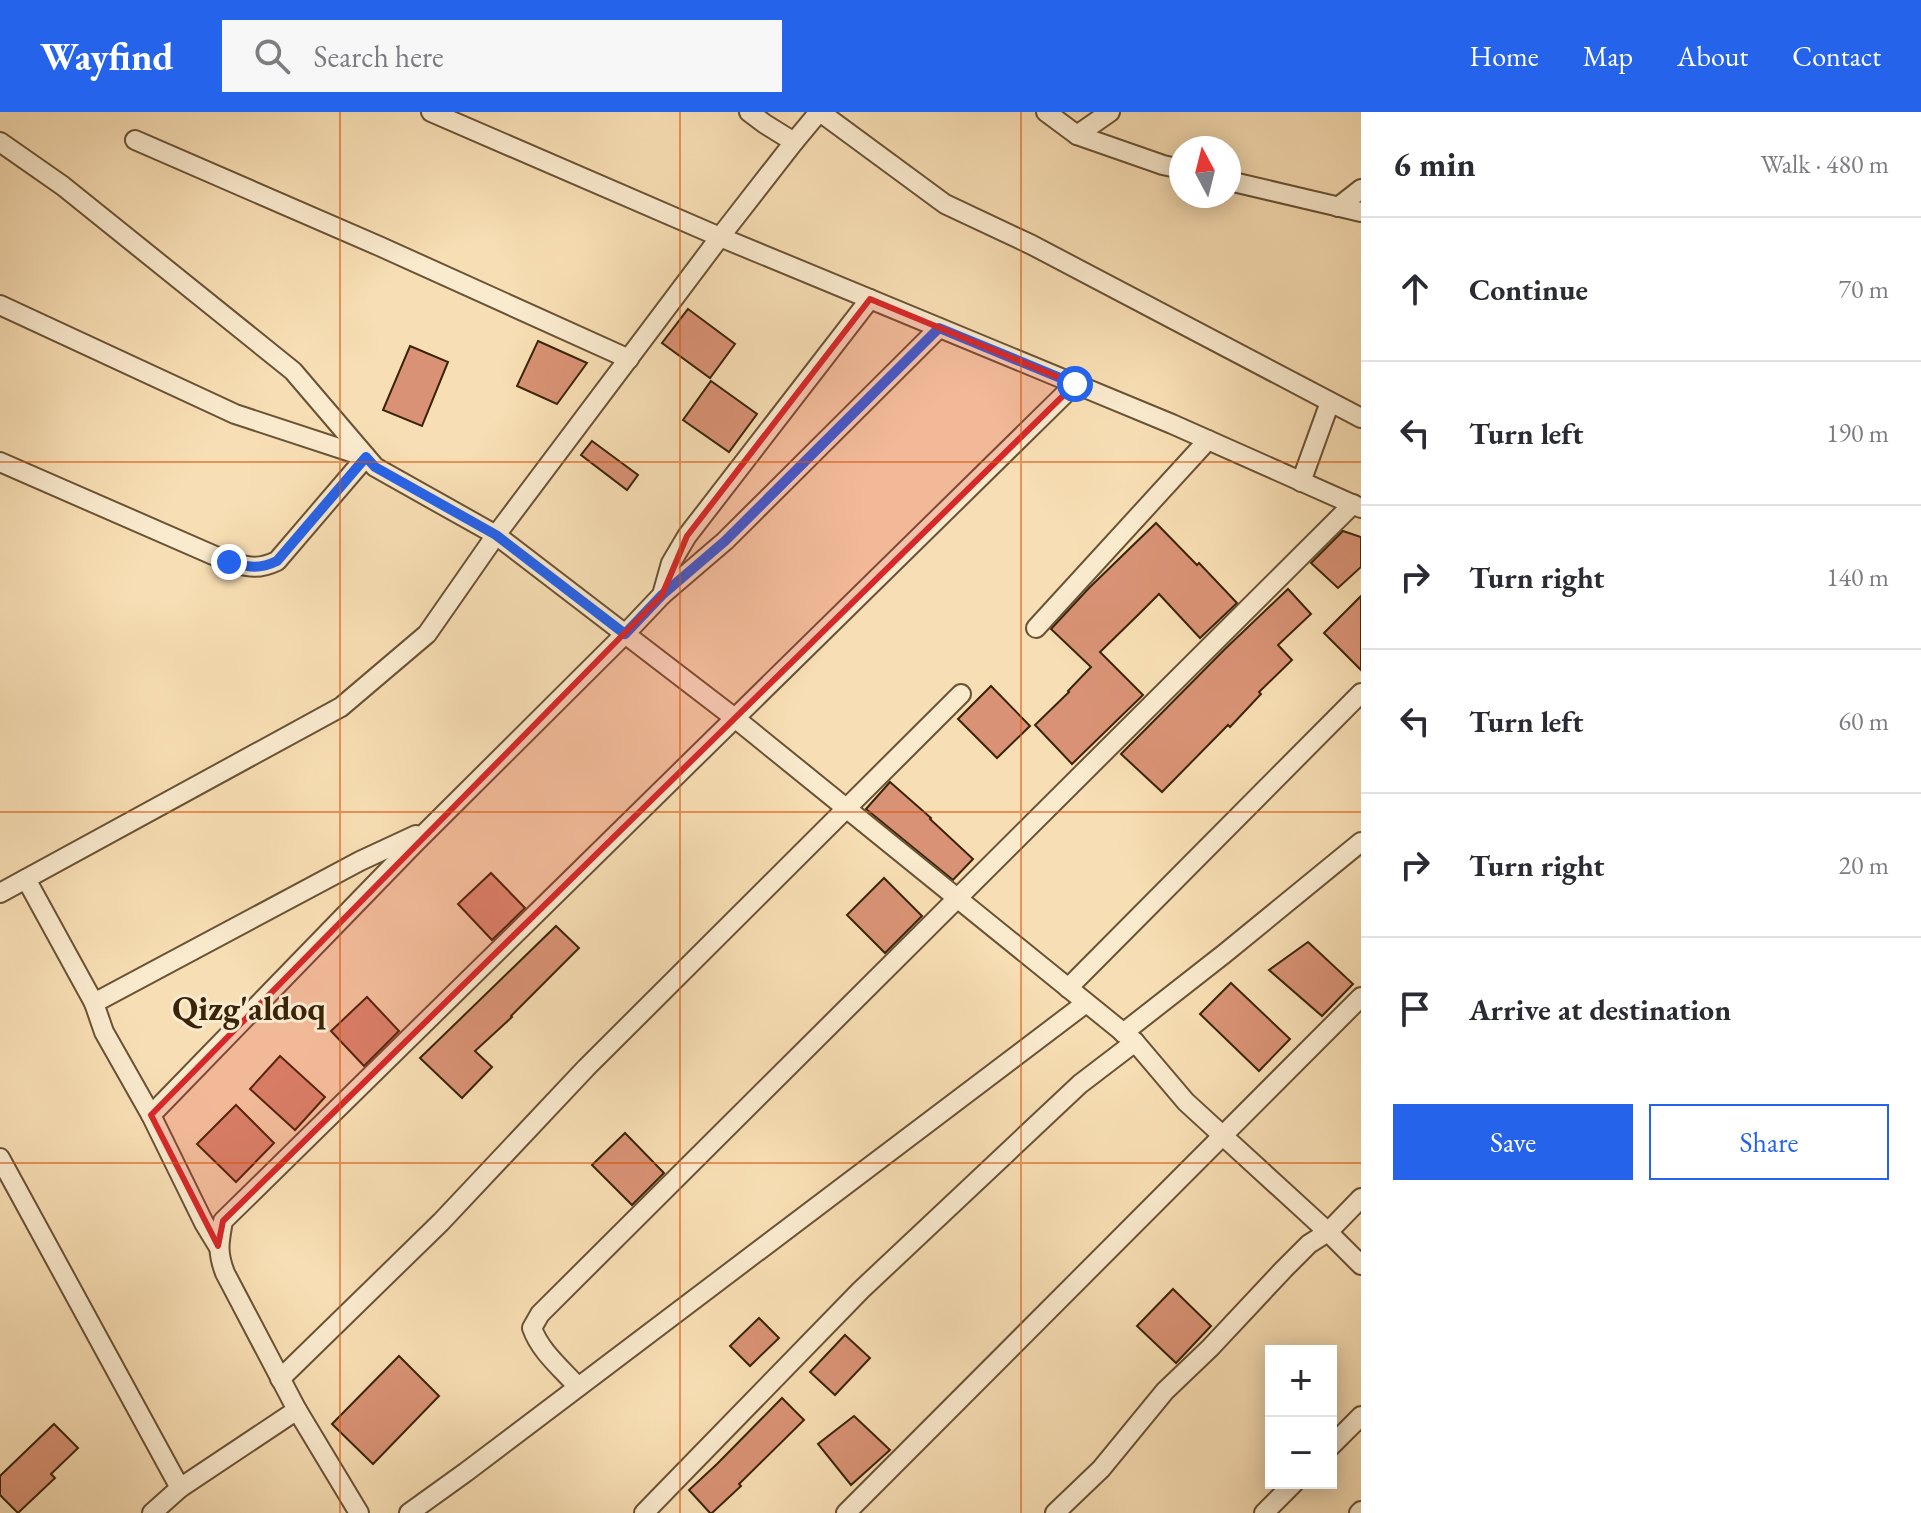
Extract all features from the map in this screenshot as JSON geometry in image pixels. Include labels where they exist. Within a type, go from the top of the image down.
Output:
[{"type":"street","points":[[431,112],[1357,506],[540,1314],[532,1328],[536,1338],[578,1387]]},
{"type":"street","points":[[749,112],[794,142]]},
{"type":"street","points":[[12,886],[341,707],[427,634],[496,535],[720,237],[819,112],[945,204],[1032,245],[1361,418]]},
{"type":"street","points":[[1046,112],[1077,135],[1169,166]]},
{"type":"street","points":[[1077,135],[1110,112]]},
{"type":"street","points":[[135,140],[629,359]]},
{"type":"street","points":[[0,142],[63,186],[293,371],[375,467],[496,535],[736,719],[1129,1037],[1186,1102],[1361,1265]]},
{"type":"street","points":[[1241,184],[1361,212]]},
{"type":"street","points":[[1338,207],[1361,189]]},
{"type":"street","points":[[662,595],[671,563],[687,536],[870,299]]},
{"type":"street","points":[[0,305],[235,414],[366,457]]},
{"type":"street","points":[[151,1115],[662,595],[725,541],[939,328]]},
{"type":"street","points":[[359,1513],[297,1410],[225,1273],[218,1246],[223,1221],[1075,384]]},
{"type":"street","points":[[1301,482],[1330,402]]},
{"type":"street","points":[[1036,628],[1208,440]]},
{"type":"street","points":[[0,462],[229,562],[252,568],[277,561],[366,457]]},
{"type":"street","points":[[1068,988],[1361,693]]},
{"type":"street","points":[[280,1379],[441,1222],[586,1068],[961,694]]},
{"type":"street","points":[[94,1003],[360,861],[429,829]]},
{"type":"street","points":[[644,1513],[861,1290],[1129,1037],[1224,954],[1361,842]]},
{"type":"street","points":[[0,870],[94,1003],[104,1032],[151,1115],[218,1246]]},
{"type":"street","points":[[846,1513],[1361,997]]},
{"type":"street","points":[[409,1513],[1086,1003]]},
{"type":"street","points":[[0,1158],[180,1488]]},
{"type":"street","points":[[1055,1513],[1101,1469],[1165,1391],[1309,1244],[1328,1232],[1361,1198]]},
{"type":"street","points":[[152,1513],[180,1488],[297,1410]]},
{"type":"street","points":[[1337,1440],[1361,1416]]},
{"type":"street","points":[[1264,1513],[1288,1489]]},
{"type":"highlighted area","points":[[870,299],[1075,384],[223,1221],[218,1246],[151,1115],[662,595],[687,536]]},
{"type":"building","points":[[688,309],[735,344],[710,378],[662,343]]},
{"type":"building","points":[[538,341],[587,363],[557,404],[517,386]]},
{"type":"building","points":[[410,346],[448,362],[422,426],[383,410]]},
{"type":"building","points":[[711,381],[757,414],[729,452],[683,420]]},
{"type":"building","points":[[592,441],[638,475],[627,490],[581,455]]},
{"type":"building","points":[[1156,523],[1237,603],[1200,638],[1159,594],[1100,652],[1143,695],[1072,764],[1035,725],[1091,667],[1051,629]]},
{"type":"building","points":[[1343,531],[1361,537],[1361,567],[1338,588],[1311,563]]},
{"type":"building","points":[[1288,589],[1311,614],[1278,645],[1292,660],[1259,692],[1261,694],[1230,727],[1228,725],[1162,792],[1121,754]]},
{"type":"building","points":[[1361,596],[1361,670],[1324,633]]},
{"type":"building","points":[[991,686],[1030,726],[997,758],[958,719]]},
{"type":"building","points":[[890,782],[973,859],[953,880],[866,809]]},
{"type":"building","points":[[491,873],[525,908],[492,940],[458,904]]},
{"type":"building","points":[[884,878],[922,916],[885,953],[847,915]]},
{"type":"building","points":[[556,926],[579,948],[475,1051],[492,1067],[462,1098],[420,1058]]},
{"type":"building","points":[[1308,942],[1353,984],[1322,1016],[1269,970]]},
{"type":"building","points":[[1231,983],[1290,1039],[1259,1071],[1200,1014]]},
{"type":"building","points":[[367,997],[399,1031],[364,1066],[331,1031]]},
{"type":"building","points":[[280,1056],[325,1097],[295,1130],[250,1089]]},
{"type":"building","points":[[236,1105],[274,1143],[236,1182],[197,1144]]},
{"type":"building","points":[[625,1133],[664,1173],[632,1205],[592,1165]]},
{"type":"building","points":[[1173,1289],[1211,1326],[1176,1363],[1137,1326]]},
{"type":"building","points":[[759,1318],[779,1338],[750,1366],[730,1346]]},
{"type":"building","points":[[845,1335],[870,1358],[835,1395],[810,1372]]},
{"type":"building","points":[[399,1356],[439,1396],[373,1464],[332,1424]]},
{"type":"building","points":[[782,1398],[804,1420],[739,1484],[741,1486],[710,1513],[689,1490]]},
{"type":"building","points":[[854,1416],[890,1450],[851,1485],[818,1444]]},
{"type":"building","points":[[54,1424],[78,1448],[51,1474],[55,1478],[18,1513],[0,1495],[0,1476]]},
{"type":"district","name":"Qizg'aldoq","points":[[249,1008]]},
{"type":"route","points":[[229,562],[252,568],[277,561],[366,457],[375,467],[496,535],[625,634],[662,595],[725,541],[939,328],[1075,384]]}]
